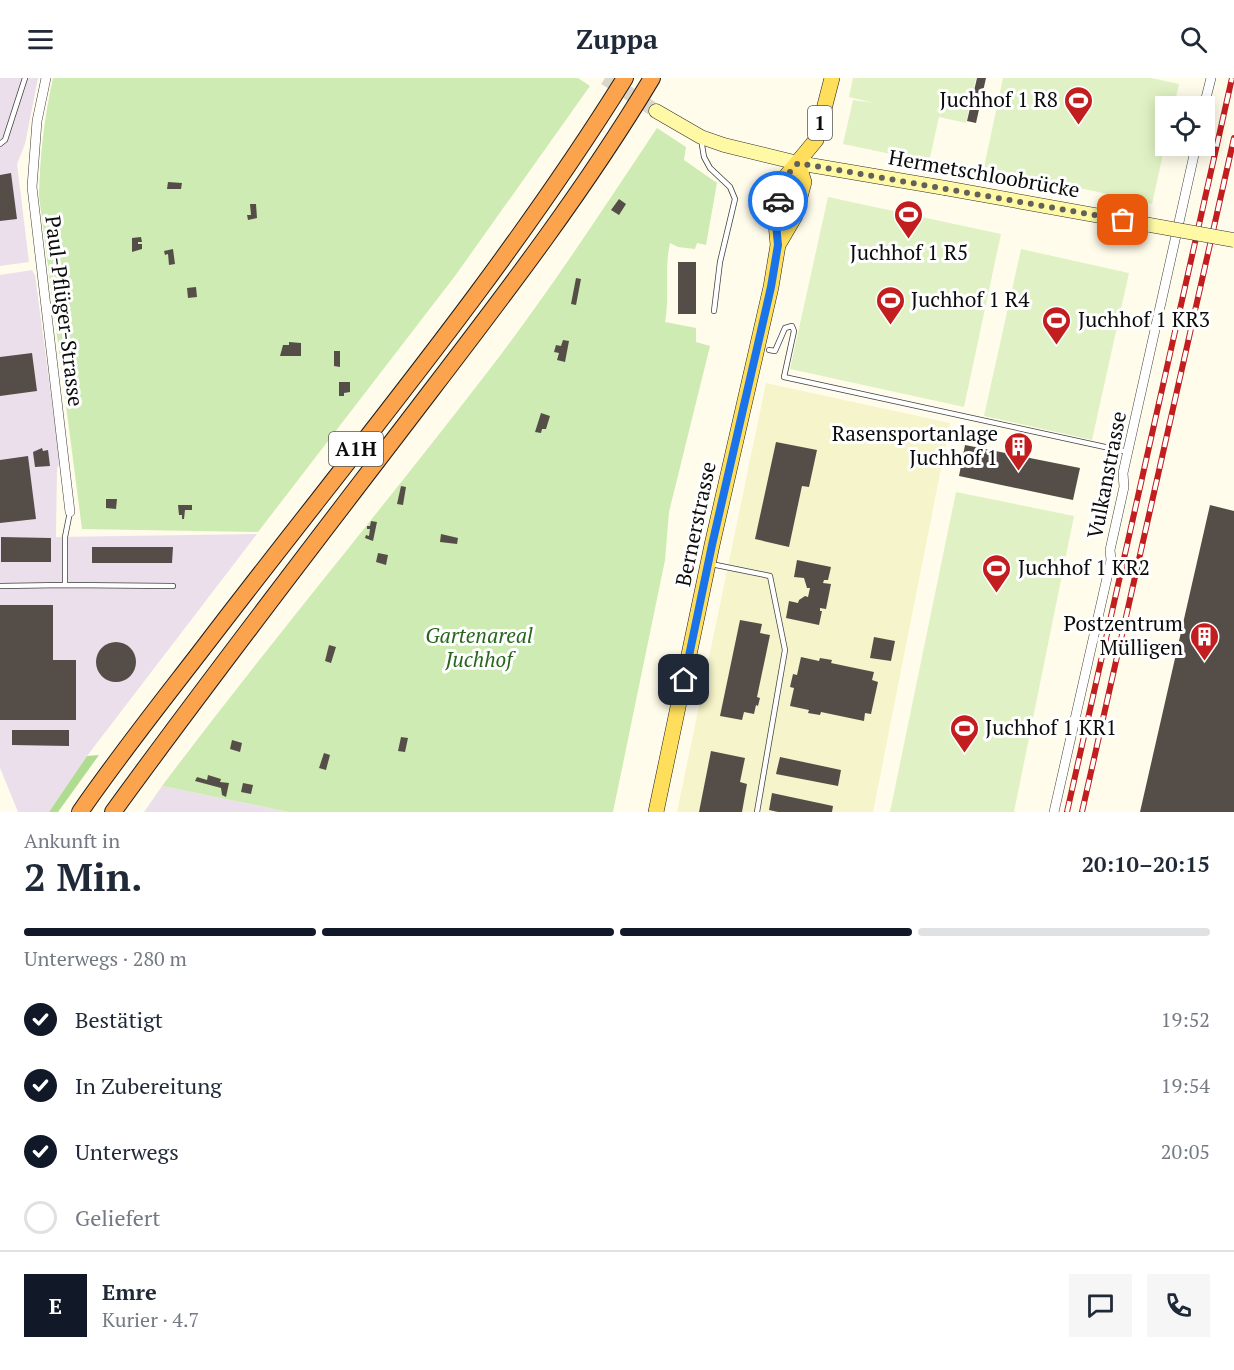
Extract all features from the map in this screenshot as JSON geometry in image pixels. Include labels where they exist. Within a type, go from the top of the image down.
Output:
[{"type":"highway","name":"A1H","points":[[80,812],[471,300],[534,214],[625,78]]},
{"type":"highway","name":"A1H","points":[[113,812],[168,736],[491,315],[552,230],[652,78]]},
{"type":"main road","name":"1","points":[[798,163],[816,140],[832,78]]},
{"type":"main road","name":"Hermetschloobrücke","points":[[656,111],[701,137],[798,163],[1234,240]]},
{"type":"main road","name":"Bernerstrasse","points":[[656,812],[778,245],[795,216],[804,182],[798,163]]},
{"type":"street","name":"Paul-Pflüger-Strasse","points":[[46,78],[37,121],[32,187],[70,512]]},
{"type":"street","points":[[1206,96],[1211,78]]},
{"type":"street","name":"Vulkanstrasse","points":[[1054,812],[1111,560],[1110,550],[1124,487],[1123,476],[1194,156]]},
{"type":"lane","points":[[0,144],[5,140],[25,78]]},
{"type":"lane","points":[[701,137],[704,158],[710,168],[730,187],[735,198],[720,262],[714,311]]},
{"type":"lane","points":[[769,350],[775,351],[785,328],[792,326],[794,332],[784,377],[1128,452]]},
{"type":"lane","points":[[65,585],[65,537],[70,512]]},
{"type":"lane","points":[[709,563],[770,576],[785,650],[757,812]]},
{"type":"lane","points":[[0,586],[173,586]]},
{"type":"shaded area","points":[[0,78],[38,78],[25,144],[17,164],[29,262],[0,266]]},
{"type":"shaded area","points":[[32,270],[35,275],[59,456],[56,537],[257,534],[87,756],[49,812],[18,812],[0,768],[0,275]]},
{"type":"shaded area","points":[[766,383],[950,423],[873,812],[677,812]]},
{"type":"shaded area","points":[[162,786],[289,812],[144,812]]},
{"type":"green space","points":[[53,78],[578,78],[590,86],[455,276],[258,532],[82,529],[39,196],[43,137]]},
{"type":"green space","points":[[853,78],[976,78],[966,123],[939,117],[929,162],[843,144],[853,100],[874,103],[849,97]]},
{"type":"green space","name":"Juchhof 1 R8","points":[[1003,78],[1151,78],[1179,84],[1176,96],[1155,96],[1155,156],[1163,156],[1152,204],[984,167]]},
{"type":"green space","name":"Gartenareal Juchhof","points":[[657,128],[686,147],[684,160],[717,183],[706,245],[697,243],[695,249],[678,247],[670,243],[667,263],[665,322],[696,328],[696,342],[710,346],[669,512],[665,560],[613,812],[289,812],[162,786],[509,344]]},
{"type":"green space","name":"Juchhof 1 R4","points":[[828,197],[1001,234],[964,407],[790,369]]},
{"type":"green space","name":"Juchhof 1 KR3","points":[[1021,249],[1129,273],[1092,440],[984,416]]},
{"type":"green space","points":[[956,492],[1074,516],[1014,812],[890,812]]},
{"type":"green space","points":[[99,755],[58,812],[49,812],[87,756]]},
{"type":"building","points":[[977,78],[986,78],[976,123],[967,121]]},
{"type":"building","points":[[11,173],[17,219],[0,221],[0,175]]},
{"type":"building","points":[[168,182],[182,183],[181,189],[167,189]]},
{"type":"building","points":[[619,199],[626,204],[619,215],[611,210]]},
{"type":"building","points":[[250,204],[256,204],[257,218],[248,220],[247,215],[251,215]]},
{"type":"building","points":[[141,237],[142,242],[138,244],[142,244],[142,249],[132,252],[132,238]]},
{"type":"building","points":[[57,239],[57,244],[61,243],[62,250],[52,252],[50,240]]},
{"type":"building","points":[[173,249],[175,264],[169,265],[168,254],[165,255],[164,251]]},
{"type":"building","points":[[678,262],[696,262],[696,314],[678,314]]},
{"type":"building","points":[[576,278],[581,279],[576,305],[571,304]]},
{"type":"building","points":[[196,287],[197,297],[188,298],[187,288]]},
{"type":"building","points":[[563,340],[569,341],[565,362],[557,360],[559,353],[554,352],[556,345],[561,346]]},
{"type":"building","points":[[289,342],[301,343],[301,356],[280,356],[283,345],[289,345]]},
{"type":"building","points":[[334,351],[340,351],[340,367],[334,366]]},
{"type":"building","points":[[32,353],[37,391],[0,396],[0,357]]},
{"type":"building","points":[[339,382],[350,382],[350,392],[344,393],[344,396],[339,396]]},
{"type":"building","points":[[541,413],[550,416],[546,429],[542,429],[541,433],[535,432]]},
{"type":"building","points":[[776,442],[817,450],[809,487],[802,486],[789,547],[755,539]]},
{"type":"building","name":"Rasensportanlage Juchhof 1","points":[[965,445],[1080,468],[1073,500],[959,476]]},
{"type":"building","points":[[42,448],[43,451],[48,450],[50,466],[35,467],[33,452]]},
{"type":"building","points":[[28,456],[36,519],[0,523],[0,460]]},
{"type":"building","points":[[401,486],[406,487],[403,505],[397,504]]},
{"type":"building","points":[[106,499],[117,499],[116,509],[106,508]]},
{"type":"building","points":[[178,505],[192,505],[192,510],[185,510],[184,519],[182,515],[179,515]]},
{"type":"building","name":"Postzentrum Mülligen","points":[[1210,505],[1234,511],[1234,812],[1140,812]]},
{"type":"building","points":[[371,521],[377,522],[373,541],[365,538],[366,535],[369,536],[370,529],[367,529],[367,526],[370,526]]},
{"type":"building","points":[[441,534],[458,538],[457,544],[440,542]]},
{"type":"building","points":[[1,537],[51,538],[51,562],[1,562]]},
{"type":"building","points":[[92,547],[173,547],[172,563],[92,563]]},
{"type":"building","points":[[378,553],[388,555],[386,565],[376,562]]},
{"type":"building","points":[[797,560],[831,567],[828,580],[824,580],[823,583],[831,584],[826,609],[820,608],[822,611],[819,625],[786,618],[789,601],[798,603],[805,596],[808,597],[810,588],[807,588],[804,578],[794,577]]},
{"type":"building","points":[[0,605],[53,605],[53,660],[76,660],[76,720],[0,720]]},
{"type":"building","points":[[740,620],[762,624],[760,633],[770,635],[757,697],[760,698],[758,706],[756,705],[754,714],[744,712],[742,720],[720,716]]},
{"type":"building","points":[[874,637],[895,641],[891,661],[870,658]]},
{"type":"building","points":[[116,642],[130,648],[136,662],[130,676],[116,682],[102,676],[96,662],[102,648]]},
{"type":"building","points":[[329,645],[336,647],[331,663],[325,661]]},
{"type":"building","points":[[801,657],[819,661],[820,658],[832,660],[831,663],[874,672],[872,680],[878,682],[871,714],[865,713],[864,721],[821,712],[820,715],[808,713],[809,710],[790,706],[794,688],[790,687],[793,674],[797,675]]},
{"type":"building","points":[[12,730],[69,730],[69,746],[12,745]]},
{"type":"building","points":[[401,737],[408,738],[405,752],[398,751]]},
{"type":"building","points":[[232,740],[242,743],[240,752],[230,749]]},
{"type":"building","points":[[711,751],[745,758],[740,782],[747,784],[742,812],[699,812]]},
{"type":"building","points":[[324,753],[330,755],[326,770],[319,768]]},
{"type":"building","points":[[780,757],[841,770],[838,786],[776,774]]},
{"type":"building","points":[[208,775],[221,779],[220,782],[229,783],[226,797],[222,795],[221,788],[195,781],[197,777],[207,780]]},
{"type":"building","points":[[243,783],[253,785],[251,794],[241,792]]},
{"type":"building","points":[[772,793],[833,806],[832,812],[769,810]]},
{"type":"tunnel","points":[[605,78],[656,111]]},
{"type":"railway","points":[[1067,812],[1232,78]]},
{"type":"railway","points":[[1082,812],[1234,138]]},
{"type":"way so far","points":[[778,201],[782,181],[798,163],[1123,220]]},
{"type":"place","name":"Juchhof 1 R8","points":[[1079,126]]},
{"type":"place","name":"Juchhof 1 R5","points":[[909,240]]},
{"type":"place","name":"Juchhof 1 R4","points":[[890,326]]},
{"type":"place","name":"Juchhof 1 KR3","points":[[1057,346]]},
{"type":"place","name":"Rasensportanlage Juchhof 1","points":[[1019,472]]},
{"type":"place","name":"Juchhof 1 KR2","points":[[997,594]]},
{"type":"place","name":"Postzentrum Mülligen","points":[[1204,662]]},
{"type":"place","name":"Juchhof 1 KR1","points":[[964,754]]},
{"type":"route","points":[[684,680],[712,545],[771,287],[778,245],[775,213],[778,201]]}]
